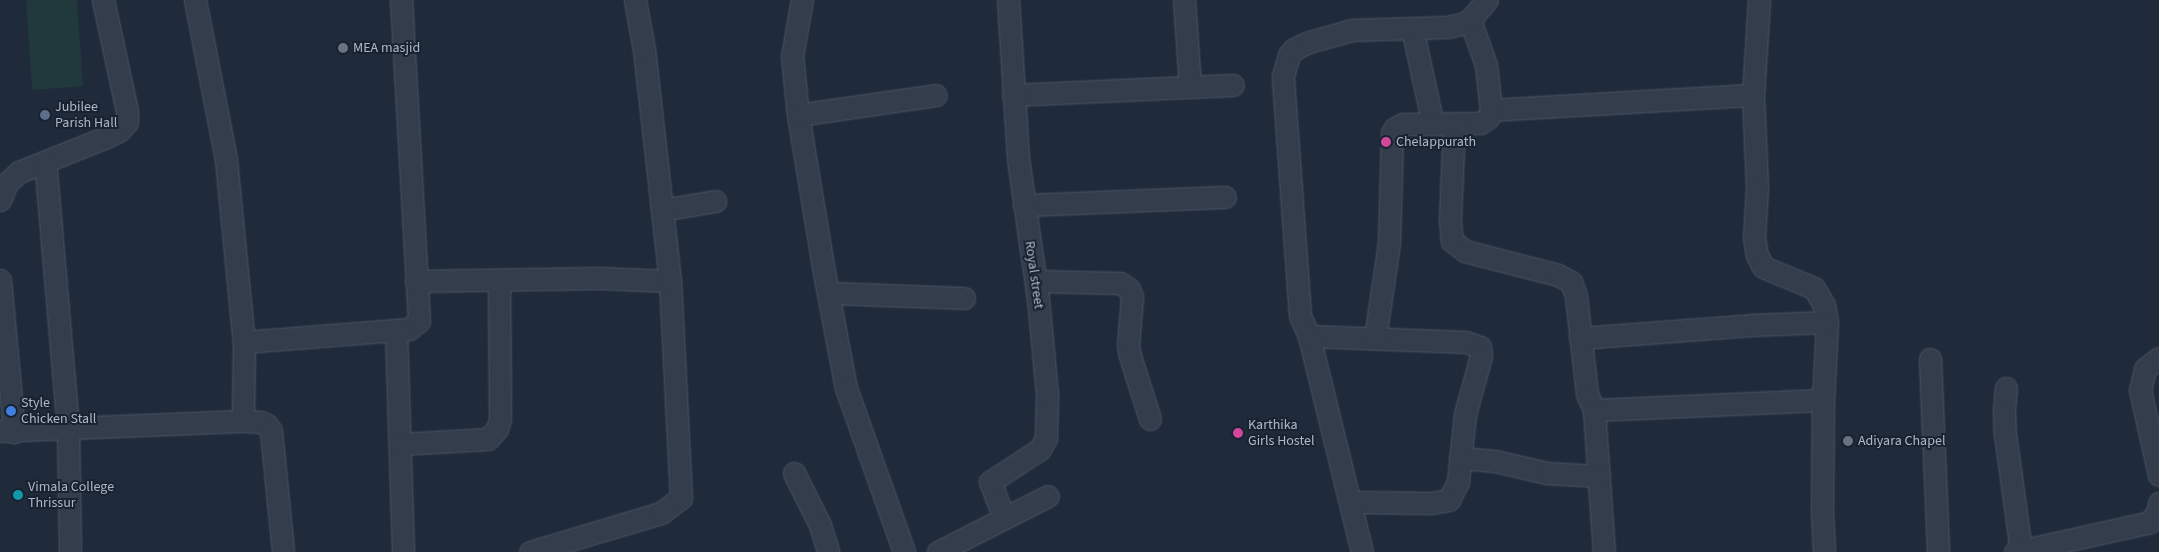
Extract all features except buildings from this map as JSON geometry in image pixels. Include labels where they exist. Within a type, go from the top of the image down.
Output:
[{"type":"street","points":[[0,200],[10,178],[120,131],[126,122],[127,111],[103,0]]},
{"type":"street","points":[[195,0],[226,160],[244,342],[243,421]]},
{"type":"street","points":[[244,342],[408,329],[419,321],[401,0]]},
{"type":"street","points":[[530,552],[661,513],[681,498],[670,281],[644,50],[634,0]]},
{"type":"street","points":[[802,0],[792,56],[798,115],[828,293],[846,388],[904,552]]},
{"type":"street","name":"Royal street","points":[[1004,518],[990,482],[1040,450],[1046,438],[1047,394],[1036,281],[1024,204],[1013,95],[1008,0]]},
{"type":"street","points":[[1184,0],[1190,86]]},
{"type":"street","points":[[1362,552],[1309,336],[1300,316],[1296,230],[1283,76],[1289,55],[1308,42],[1352,30],[1447,27],[1470,20],[1487,0]]},
{"type":"street","points":[[1759,0],[1753,95],[1757,187],[1754,237],[1757,255],[1763,267],[1814,288],[1824,305],[1827,322],[1823,400],[1822,512],[1824,552]]},
{"type":"street","points":[[1375,338],[1389,243],[1392,133],[1394,128],[1403,124],[1480,124],[1488,118],[1491,110],[1486,65],[1470,20]]},
{"type":"street","points":[[1412,28],[1433,124]]},
{"type":"street","points":[[1013,95],[1233,85]]},
{"type":"street","points":[[798,115],[936,95]]},
{"type":"street","points":[[1491,110],[1753,95]]},
{"type":"street","points":[[1454,124],[1450,220],[1452,241],[1465,251],[1567,278],[1571,282],[1576,296],[1587,394],[1594,410],[1604,552]]},
{"type":"street","points":[[45,162],[68,428],[70,552]]},
{"type":"street","points":[[1024,204],[1225,197]]},
{"type":"street","points":[[662,210],[715,201]]},
{"type":"street","points":[[416,281],[600,278],[670,281]]},
{"type":"street","points":[[0,280],[7,432],[243,421],[261,422],[267,425],[271,431],[283,552]]},
{"type":"street","points":[[400,444],[488,439],[497,429],[500,419],[499,280]]},
{"type":"street","points":[[1036,281],[1120,283],[1129,289],[1132,297],[1128,345],[1150,418]]},
{"type":"street","points":[[828,293],[964,298]]},
{"type":"street","points":[[1580,338],[1752,325],[1827,322]]},
{"type":"street","points":[[396,330],[403,552]]},
{"type":"street","points":[[1309,336],[1466,342],[1480,347],[1481,356],[1465,414],[1456,487],[1449,500],[1444,502],[1351,502]]},
{"type":"street","points":[[2159,358],[2145,369],[2140,390],[2159,475]]},
{"type":"street","points":[[1930,359],[1938,552]]},
{"type":"street","points":[[2006,388],[2005,434],[2018,551],[2100,542],[2150,522],[2158,511],[2159,503]]},
{"type":"street","points":[[1594,410],[1823,400]]},
{"type":"street","points":[[1460,458],[1495,460],[1547,473],[1600,476]]},
{"type":"street","points":[[794,473],[820,525],[828,552]]},
{"type":"street","points":[[938,552],[1048,496]]},
{"type":"green space","points":[[26,0],[77,0],[83,86],[32,90]]},
{"type":"place","name":"MEA masjid","points":[[343,48]]},
{"type":"place","name":"Jubilee Parish Hall","points":[[45,115]]},
{"type":"place","name":"Chelappurath","points":[[1386,142]]},
{"type":"place","name":"Style Chicken Stall","points":[[11,411]]},
{"type":"place","name":"Karthika Girls Hostel","points":[[1238,433]]},
{"type":"place","name":"Adiyara Chapel","points":[[1848,441]]},
{"type":"place","name":"Vimala College Thrissur","points":[[18,495]]}]
